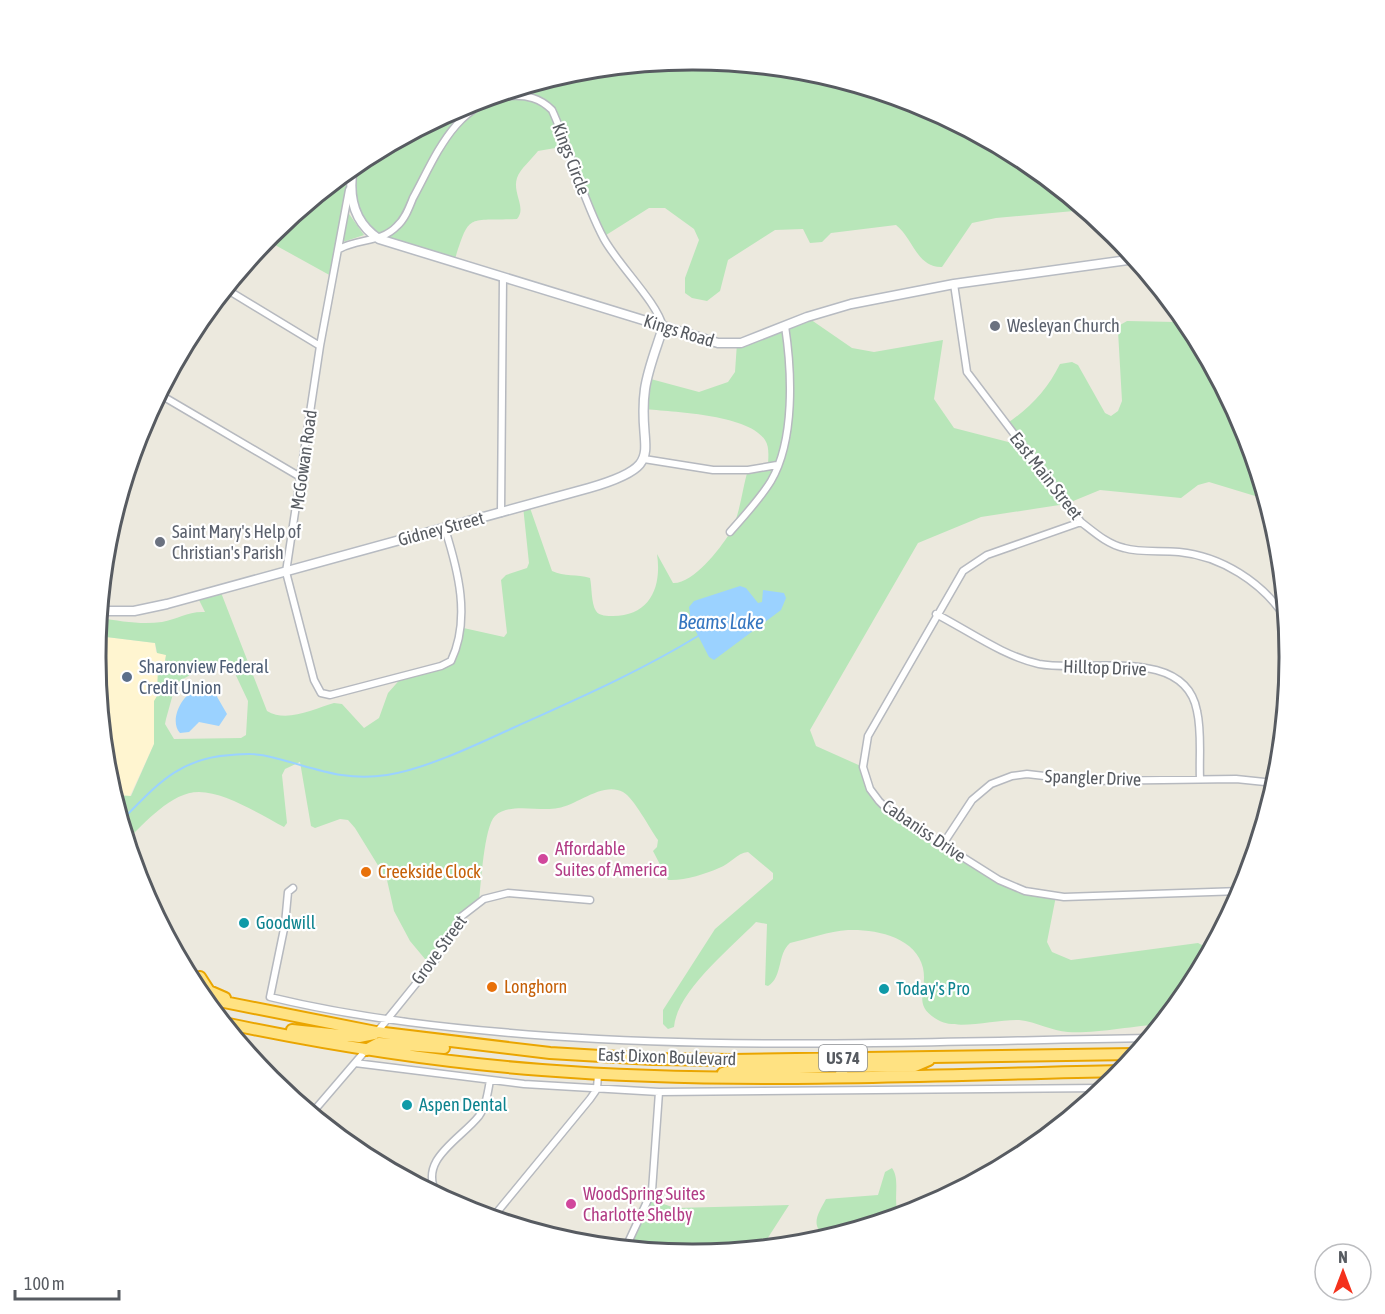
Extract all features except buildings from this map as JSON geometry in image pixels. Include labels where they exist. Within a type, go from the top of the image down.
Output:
[{"type":"highway","points":[[211,992],[252,1006],[254,1010]]},
{"type":"highway","name":"East Dixon Boulevard","points":[[218,1001],[376,1032],[458,1044],[652,1059],[1124,1054]]},
{"type":"highway","name":"East Dixon Boulevard","points":[[237,1026],[366,1050],[488,1065],[598,1074],[711,1078],[1107,1072]]},
{"type":"highway","points":[[261,1031],[285,1029],[365,1037],[376,1032]]},
{"type":"highway","points":[[366,1050],[379,1043],[443,1048],[458,1044]]},
{"type":"highway","points":[[840,1076],[844,1067],[915,1066],[935,1057]]},
{"type":"highway","points":[[711,1078],[738,1070],[826,1067],[830,1064],[831,1058]]},
{"type":"street","name":"Kings Circle","points":[[519,97],[531,97],[543,101],[552,110],[603,237],[619,263],[658,312],[663,327]]},
{"type":"street","name":"Kings Circle","points":[[379,239],[401,221],[438,151],[459,121],[468,115]]},
{"type":"street","name":"Kings Road","points":[[351,181],[355,212],[363,226],[379,239],[703,340],[731,344],[741,343],[851,303],[954,284],[1124,260]]},
{"type":"street","name":"McGowan Road","points":[[350,184],[320,346],[302,478],[286,572],[319,692],[330,695],[441,666],[451,661],[456,649],[461,597],[445,528]]},
{"type":"street","points":[[339,249],[364,239],[379,239]]},
{"type":"street","points":[[501,513],[503,277]]},
{"type":"street","name":"East Main Street","points":[[954,284],[967,372],[1081,522],[1105,541],[1124,548],[1182,552],[1233,568],[1277,606]]},
{"type":"street","points":[[233,293],[320,346]]},
{"type":"street","points":[[730,532],[765,490],[783,449],[790,397],[790,358],[785,326]]},
{"type":"street","points":[[663,327],[645,390],[647,439],[644,459],[713,470],[748,470],[777,465]]},
{"type":"street","points":[[166,398],[302,478]]},
{"type":"street","name":"Gidney Street","points":[[108,612],[147,609],[501,513],[610,481],[635,469],[644,459]]},
{"type":"street","name":"Cabaniss Drive","points":[[1081,522],[987,555],[971,564],[963,572],[936,614],[868,736],[863,757],[866,778],[880,801],[943,844],[999,880],[1037,894],[1064,897],[1230,891]]},
{"type":"street","name":"Hilltop Drive","points":[[936,614],[1020,659],[1070,667],[1141,667],[1157,670],[1176,678],[1192,697],[1198,712],[1200,780]]},
{"type":"street","name":"Spangler Drive","points":[[943,844],[972,800],[991,784],[1012,776],[1028,774],[1088,781],[1200,780],[1265,783]]},
{"type":"street","name":"East Dixon Boulevard","points":[[293,888],[288,892],[285,924],[270,997],[388,1020],[515,1034],[634,1042],[832,1043],[1138,1038]]},
{"type":"street","name":"Grove Street","points":[[376,1032],[436,959],[462,916],[484,899],[508,893],[590,900]]},
{"type":"street","points":[[831,1058],[832,1043]]},
{"type":"street","points":[[317,1107],[366,1050]]},
{"type":"street","name":"East Dixon Boulevard","points":[[355,1063],[490,1080],[659,1092],[1090,1088]]},
{"type":"street","points":[[499,1210],[597,1089],[598,1074]]},
{"type":"street","points":[[840,1076],[840,1092]]},
{"type":"street","points":[[433,1183],[432,1169],[446,1148],[479,1116],[484,1108],[490,1080]]},
{"type":"street","points":[[630,1239],[652,1191],[659,1092]]},
{"type":"shaded area","points":[[107,637],[155,643],[156,652],[166,655],[164,667],[158,668],[154,744],[130,796],[123,796],[111,734],[107,695]]},
{"type":"green space","points":[[692,70],[731,72],[807,82],[844,90],[917,115],[986,149],[1018,169],[1073,211],[996,218],[972,223],[942,267],[927,263],[921,258],[896,225],[831,233],[822,242],[810,243],[803,229],[775,230],[728,260],[720,291],[707,301],[692,298],[685,293],[685,278],[699,240],[694,229],[665,208],[649,208],[603,237],[567,146],[538,151],[517,178],[516,189],[521,210],[517,219],[472,222],[463,234],[454,262],[373,235],[351,195],[333,277],[275,245],[306,216],[351,181],[399,149],[433,131],[504,102],[541,90],[578,82],[654,72]]},
{"type":"green space","points":[[347,211],[364,235],[343,242]]},
{"type":"green space","points":[[807,317],[852,348],[874,352],[943,340],[934,399],[954,428],[1020,445],[1006,424],[1037,398],[1060,364],[1072,362],[1078,365],[1105,413],[1111,416],[1118,411],[1122,401],[1118,331],[1120,325],[1127,321],[1174,322],[1180,331],[1219,398],[1248,468],[1256,496],[1209,482],[1198,485],[1181,498],[1100,490],[1066,504],[981,517],[918,543],[810,730],[816,746],[863,767],[866,779],[880,801],[1010,886],[1056,896],[1047,942],[1052,952],[1071,960],[1198,943],[1203,945],[1180,983],[1149,1025],[1078,1032],[1062,1031],[1019,1020],[966,1025],[946,1023],[938,1020],[925,1009],[922,997],[924,976],[919,957],[904,942],[871,931],[826,933],[790,943],[783,953],[776,977],[768,986],[765,985],[767,924],[756,922],[695,985],[677,1013],[674,1027],[668,1029],[663,1024],[663,1010],[715,929],[773,879],[773,873],[748,852],[740,854],[723,866],[707,873],[668,880],[653,851],[657,847],[658,840],[632,800],[623,792],[615,789],[599,791],[558,808],[508,809],[495,816],[488,832],[479,901],[468,910],[436,959],[425,959],[410,941],[394,911],[387,880],[348,820],[340,819],[315,828],[311,826],[300,762],[285,769],[282,775],[287,823],[284,827],[231,800],[199,792],[178,797],[150,817],[133,834],[123,796],[131,796],[154,744],[154,701],[157,696],[158,668],[164,667],[166,655],[157,653],[155,643],[107,637],[107,619],[154,623],[205,612],[197,596],[220,590],[267,711],[283,716],[334,703],[342,704],[364,728],[379,718],[388,693],[403,676],[451,661],[459,627],[504,637],[507,633],[501,580],[506,575],[527,568],[529,563],[523,506],[529,505],[552,571],[590,578],[593,604],[599,614],[626,615],[644,605],[655,588],[657,554],[673,583],[681,582],[697,572],[730,533],[739,511],[748,470],[768,467],[767,443],[756,431],[727,420],[691,413],[644,409],[647,378],[699,392],[728,382],[735,372],[737,343]],"holes":[[[213,662],[231,665],[248,701],[246,735],[241,738],[174,739],[165,724],[176,683]]]},
{"type":"green space","points":[[892,1168],[895,1173],[897,1206],[844,1224],[818,1230],[817,1219],[826,1199],[878,1195],[885,1172]]},
{"type":"green space","points":[[649,1199],[675,1208],[789,1205],[768,1238],[692,1244],[629,1239]]},
{"type":"water","name":"Beams Lake","points":[[740,586],[746,588],[758,603],[762,602],[763,590],[784,593],[786,598],[781,610],[714,660],[709,657],[691,622],[689,607],[694,601]]},
{"type":"water","points":[[195,690],[216,695],[227,714],[219,726],[199,722],[189,732],[180,733],[176,722],[178,709],[185,698]]},
{"type":"waterway","points":[[128,814],[169,776],[182,768],[212,757],[241,754],[261,755],[356,777],[387,775],[435,762],[631,673],[698,636]]},
{"type":"place","name":"Wesleyan Church","points":[[995,326]]},
{"type":"place","name":"Saint Mary's Help of Christian's Parish","points":[[160,542]]},
{"type":"place","name":"Sharonview Federal Credit Union","points":[[127,677]]},
{"type":"place","name":"Affordable Suites of America","points":[[543,859]]},
{"type":"place","name":"Creekside Clock","points":[[366,872]]},
{"type":"place","name":"Goodwill","points":[[244,923]]},
{"type":"place","name":"Longhorn","points":[[492,987]]},
{"type":"place","name":"Today's Pro","points":[[884,989]]},
{"type":"place","name":"Aspen Dental","points":[[407,1105]]},
{"type":"place","name":"WoodSpring Suites Charlotte Shelby","points":[[571,1204]]}]
